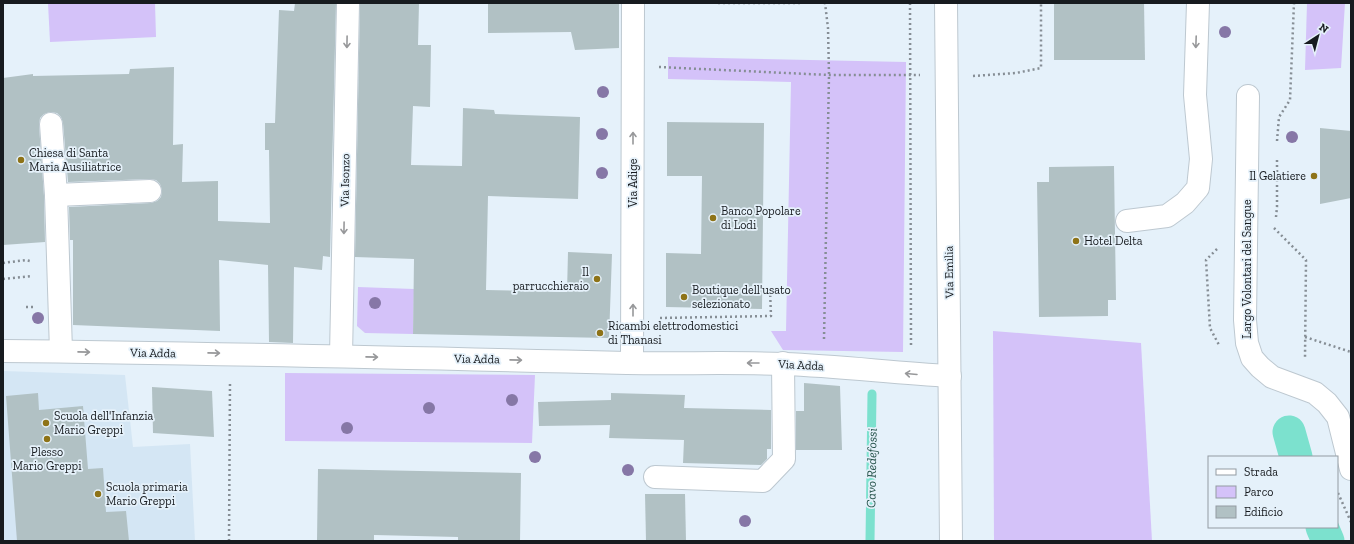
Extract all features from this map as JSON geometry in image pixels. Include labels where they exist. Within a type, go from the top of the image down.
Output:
[{"type":"street","name":"Via Isonzo","points":[[341,356],[348,3]]},
{"type":"street","name":"Via Adige","points":[[632,363],[633,3]]},
{"type":"street","name":"Via Emilia","points":[[946,3],[951,541]]},
{"type":"street","points":[[1127,221],[1167,216],[1185,203],[1198,188],[1201,159],[1195,95],[1198,3]]},
{"type":"street","name":"Largo Volontari del Sangue","points":[[1248,96],[1245,320],[1247,343],[1252,358],[1260,367],[1272,376],[1315,393],[1327,403],[1338,417],[1351,469]]},
{"type":"street","points":[[51,124],[56,195],[61,351]]},
{"type":"street","points":[[56,195],[150,191]]},
{"type":"street","name":"Via Adda","points":[[3,350],[632,363],[783,364],[839,366],[910,374],[950,376]]},
{"type":"street","points":[[655,477],[763,481],[784,459],[783,364]]},
{"type":"path","points":[[718,3],[802,3]]},
{"type":"path","points":[[824,340],[829,74],[828,28],[825,3]]},
{"type":"path","points":[[910,3],[910,374]]},
{"type":"path","points":[[658,67],[829,74],[946,76],[989,76],[1016,73],[1041,68],[1041,3]]},
{"type":"path","points":[[1277,144],[1279,117],[1290,100],[1294,3]]},
{"type":"path","points":[[658,60],[658,74]]},
{"type":"path","points":[[1277,152],[1278,207],[1274,228],[1306,260],[1305,365]]},
{"type":"path","points":[[3,263],[26,260],[36,264]]},
{"type":"path","points":[[3,279],[33,275]]},
{"type":"path","points":[[654,317],[771,316],[770,290]]},
{"type":"path","points":[[1305,337],[1351,352]]},
{"type":"path","points":[[229,541],[230,376]]},
{"type":"path","points":[[1338,493],[1351,522]]},
{"type":"shaded area","name":"Scuola primaria Mario Greppi","points":[[3,371],[125,375],[133,447],[190,444],[195,541],[3,541]]},
{"type":"green space","points":[[48,3],[155,3],[156,37],[50,42]]},
{"type":"green space","points":[[1307,3],[1345,3],[1341,68],[1305,70]]},
{"type":"green space","points":[[668,57],[906,62],[903,352],[783,350],[771,331],[786,331],[791,82],[668,79]]},
{"type":"green space","points":[[358,287],[414,289],[413,334],[365,333],[357,326]]},
{"type":"green space","points":[[993,331],[1141,343],[1152,541],[994,541]]},
{"type":"green space","points":[[285,373],[535,375],[532,443],[285,441]]},
{"type":"building","points":[[295,3],[336,3],[330,257],[323,256],[322,270],[294,267],[293,343],[269,342],[268,265],[219,260],[220,331],[73,325],[73,240],[70,240],[69,207],[151,203],[157,201],[161,197],[162,190],[160,184],[156,180],[149,179],[68,182],[63,123],[61,117],[57,113],[50,112],[44,114],[40,118],[39,125],[44,196],[45,242],[3,245],[3,78],[33,74],[33,76],[129,74],[130,69],[174,67],[173,145],[183,144],[182,182],[218,181],[218,221],[270,223],[269,150],[265,150],[265,123],[275,123],[279,10],[294,11]]},
{"type":"building","points":[[360,3],[419,3],[418,45],[431,45],[430,107],[413,106],[411,165],[462,166],[463,108],[494,110],[495,114],[580,117],[578,199],[488,196],[486,290],[567,292],[568,252],[612,254],[609,338],[413,334],[414,259],[355,257]]},
{"type":"building","points":[[488,3],[619,3],[619,48],[575,50],[571,32],[488,33]]},
{"type":"building","points":[[1054,3],[1144,3],[1145,60],[1054,60]]},
{"type":"building","points":[[667,122],[764,123],[762,309],[666,307],[666,253],[701,254],[702,176],[667,176]]},
{"type":"building","points":[[1320,128],[1351,131],[1351,198],[1320,204]]},
{"type":"building","name":"Hotel Delta","points":[[1114,166],[1116,300],[1108,300],[1108,316],[1039,317],[1037,182],[1049,182],[1049,167]]},
{"type":"building","points":[[804,383],[840,386],[842,450],[796,450],[796,411],[804,411]]},
{"type":"building","points":[[152,387],[212,391],[214,437],[153,433]]},
{"type":"building","name":"Plesso Mario Greppi","points":[[38,393],[39,410],[83,406],[88,469],[103,468],[106,512],[126,511],[129,541],[17,541],[6,396]]},
{"type":"building","points":[[611,393],[685,395],[684,408],[771,410],[771,449],[767,449],[767,459],[761,465],[683,463],[684,440],[609,438],[610,425],[539,426],[538,402],[611,400]]},
{"type":"building","points":[[318,469],[521,473],[520,541],[458,541],[458,537],[374,535],[374,541],[317,541]]},
{"type":"building","points":[[645,494],[685,494],[686,541],[646,541]]},
{"type":"waterway","name":"Cavo Redefossi","points":[[870,541],[872,394]]},
{"type":"waterway","points":[[1289,432],[1296,456]]},
{"type":"waterway","points":[[1322,528],[1328,541]]},
{"type":"place","name":"Chiesa di Santa Maria Ausiliatrice","points":[[21,160]]},
{"type":"place","name":"Il Gelatiere","points":[[1314,176]]},
{"type":"place","name":"Banco Popolare di Lodi","points":[[713,218]]},
{"type":"place","name":"Hotel Delta","points":[[1076,241]]},
{"type":"place","name":"Il parrucchieraio","points":[[597,279]]},
{"type":"place","name":"Boutique dell'usato selezionato","points":[[684,297]]},
{"type":"place","name":"Ricambi elettrodomestici di Thanasi","points":[[600,333]]},
{"type":"place","name":"Scuola dell'Infanzia Mario Greppi","points":[[46,423]]},
{"type":"place","name":"Plesso Mario Greppi","points":[[47,439]]},
{"type":"place","name":"Scuola primaria Mario Greppi","points":[[98,494]]}]
